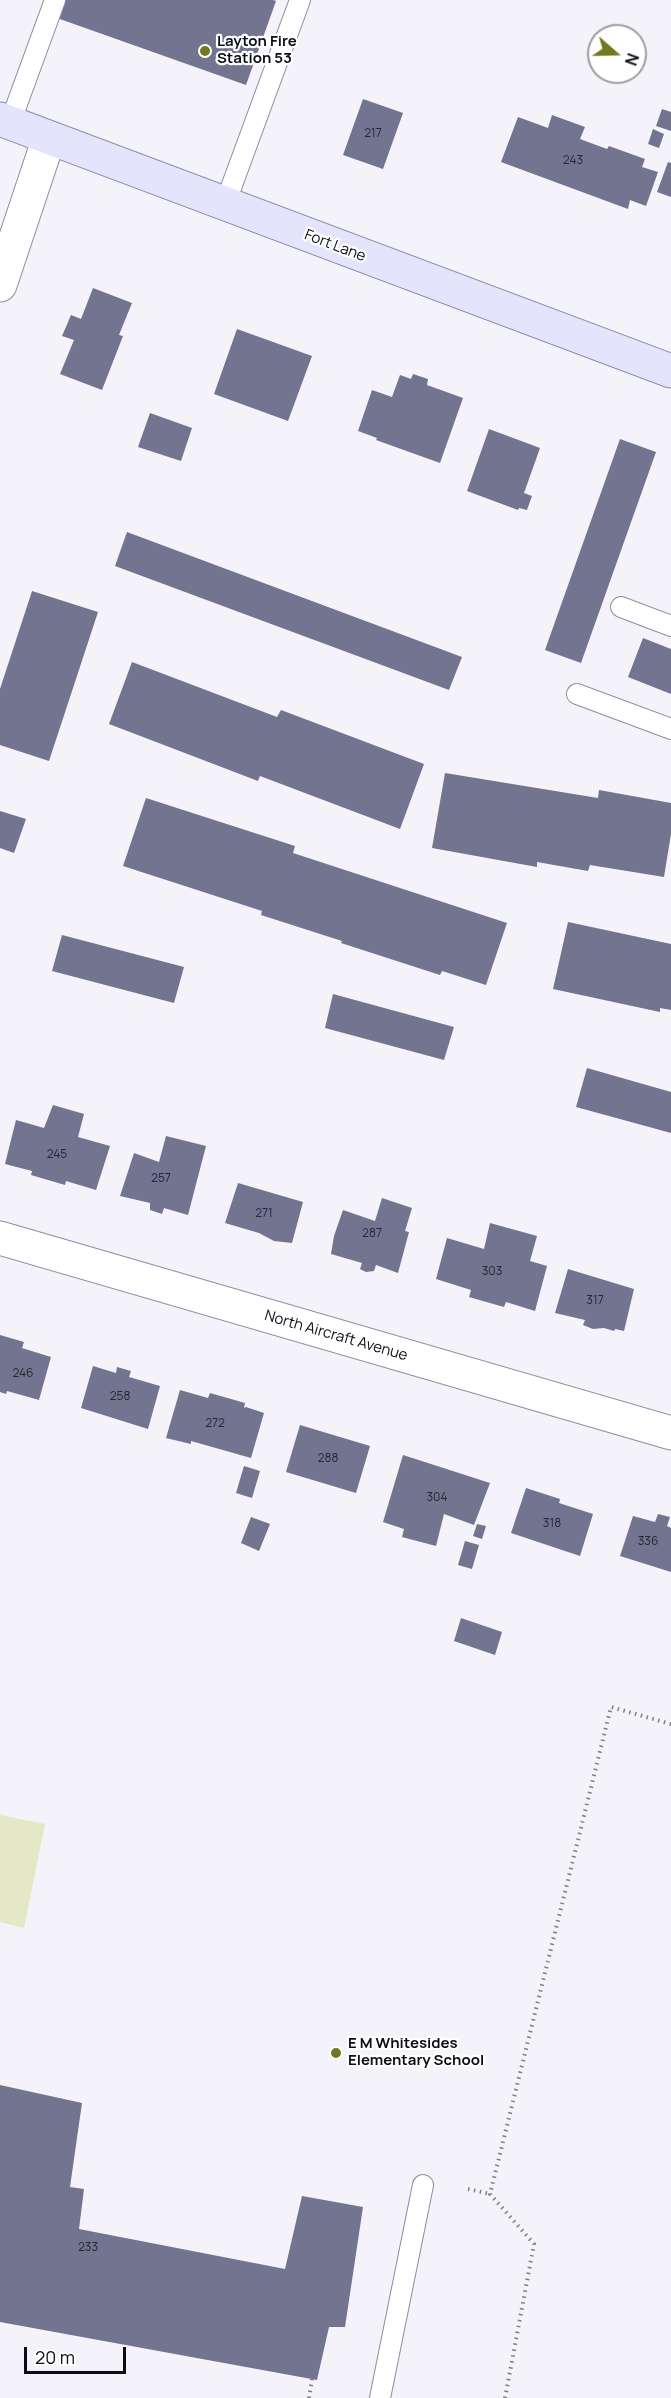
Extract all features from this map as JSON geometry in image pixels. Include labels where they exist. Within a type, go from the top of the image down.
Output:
[{"type":"main road","name":"Fort Lane","points":[[5,121],[671,371]]},
{"type":"street","points":[[0,285],[49,138]]},
{"type":"street","name":"North Aircraft Avenue","points":[[0,1239],[671,1433]]},
{"type":"lane","points":[[5,121],[55,0]]},
{"type":"lane","points":[[225,204],[300,0]]},
{"type":"lane","points":[[621,607],[671,626]]},
{"type":"lane","points":[[577,694],[671,729]]},
{"type":"lane","points":[[380,2398],[423,2185]]},
{"type":"path","points":[[490,2194],[611,1707],[671,1724]]},
{"type":"path","points":[[468,2189],[490,2194],[534,2244],[505,2398]]},
{"type":"path","points":[[309,2398],[312,2379]]},
{"type":"green space","points":[[0,1815],[45,1824],[24,1928],[0,1922]]},
{"type":"building","name":"Layton Fire Station 53","points":[[63,0],[276,1],[246,85],[57,18]]},
{"type":"building","points":[[363,99],[403,113],[383,169],[343,155]]},
{"type":"building","points":[[662,109],[671,112],[671,131],[656,126]]},
{"type":"building","points":[[552,115],[585,127],[580,139],[607,149],[609,146],[645,159],[642,167],[658,172],[646,206],[630,200],[628,209],[501,162],[518,117],[548,128]]},
{"type":"building","points":[[653,129],[664,134],[659,148],[648,144]]},
{"type":"building","points":[[668,162],[671,163],[671,197],[657,192]]},
{"type":"building","points":[[93,288],[132,303],[119,335],[123,336],[102,390],[60,374],[74,340],[62,336],[71,315],[81,319]]},
{"type":"building","points":[[237,329],[312,356],[288,421],[214,394]]},
{"type":"building","points":[[413,374],[428,379],[427,385],[463,398],[440,463],[376,440],[377,438],[358,431],[372,390],[392,397],[400,375],[411,379]]},
{"type":"building","points":[[150,413],[192,428],[181,461],[138,447]]},
{"type":"building","points":[[489,429],[540,448],[524,493],[532,496],[527,510],[519,508],[518,510],[467,491]]},
{"type":"building","points":[[620,439],[656,452],[581,663],[545,650]]},
{"type":"building","points":[[127,532],[462,657],[449,690],[115,566]]},
{"type":"building","points":[[32,591],[98,612],[49,761],[0,745],[0,689]]},
{"type":"building","points":[[643,638],[671,649],[671,694],[628,677]]},
{"type":"building","points":[[132,662],[277,717],[281,710],[424,764],[400,829],[260,776],[258,781],[109,724]]},
{"type":"building","points":[[445,773],[598,798],[599,790],[671,803],[671,834],[664,877],[590,865],[588,871],[537,862],[537,867],[432,848]]},
{"type":"building","points":[[146,798],[295,846],[293,853],[507,923],[486,985],[442,971],[440,975],[341,943],[342,941],[261,915],[262,911],[123,866]]},
{"type":"building","points":[[0,811],[26,819],[14,853],[0,848]]},
{"type":"building","points":[[568,922],[671,944],[671,1010],[660,1008],[660,1012],[553,989]]},
{"type":"building","points":[[62,935],[184,967],[174,1003],[52,971]]},
{"type":"building","points":[[333,994],[454,1027],[444,1060],[325,1028]]},
{"type":"building","points":[[587,1068],[671,1092],[671,1133],[576,1107]]},
{"type":"building","points":[[53,1105],[84,1114],[78,1137],[110,1146],[96,1190],[66,1181],[65,1185],[31,1175],[32,1171],[5,1164],[16,1120],[44,1128]]},
{"type":"building","points":[[166,1136],[206,1146],[188,1215],[164,1208],[162,1214],[150,1210],[150,1203],[120,1196],[134,1153],[159,1162]]},
{"type":"building","points":[[238,1183],[303,1202],[292,1243],[274,1241],[259,1233],[225,1223]]},
{"type":"building","points":[[382,1198],[412,1208],[405,1231],[409,1232],[398,1273],[376,1265],[374,1271],[366,1272],[360,1269],[362,1263],[331,1254],[334,1236],[343,1210],[375,1221]]},
{"type":"building","points":[[490,1223],[537,1236],[530,1261],[547,1266],[535,1311],[506,1302],[504,1307],[469,1297],[471,1290],[436,1279],[447,1238],[484,1249]]},
{"type":"building","points":[[568,1269],[634,1289],[624,1331],[593,1329],[583,1325],[585,1320],[555,1313]]},
{"type":"building","points":[[0,1335],[24,1342],[22,1348],[51,1357],[39,1400],[7,1391],[6,1394],[0,1392]]},
{"type":"building","points":[[93,1366],[116,1373],[117,1367],[131,1371],[129,1377],[160,1386],[148,1429],[81,1408]]},
{"type":"building","points":[[180,1390],[208,1398],[210,1393],[245,1403],[244,1408],[264,1413],[251,1458],[191,1441],[191,1444],[166,1438]]},
{"type":"building","points":[[300,1425],[370,1446],[356,1493],[286,1472]]},
{"type":"building","points":[[403,1455],[490,1483],[474,1525],[444,1514],[436,1546],[402,1537],[404,1529],[383,1522]]},
{"type":"building","points":[[244,1466],[260,1471],[252,1498],[236,1493]]},
{"type":"building","points":[[526,1488],[560,1499],[559,1503],[593,1514],[580,1556],[511,1533]]},
{"type":"building","points":[[658,1514],[670,1517],[667,1526],[671,1528],[671,1572],[620,1556],[633,1516],[655,1522]]},
{"type":"building","points":[[251,1517],[270,1524],[259,1551],[241,1543]]},
{"type":"building","points":[[477,1524],[486,1526],[482,1539],[473,1536]]},
{"type":"building","points":[[465,1541],[479,1545],[472,1569],[458,1565]]},
{"type":"building","points":[[461,1618],[502,1632],[495,1655],[454,1641]]},
{"type":"building","points":[[0,2085],[82,2103],[70,2187],[84,2189],[79,2229],[285,2269],[302,2196],[363,2207],[345,2327],[329,2327],[317,2380],[0,2322]]},
{"type":"place","name":"Layton Fire Station 53","points":[[205,51]]},
{"type":"place","name":"E M Whitesides Elementary School","points":[[336,2053]]}]
